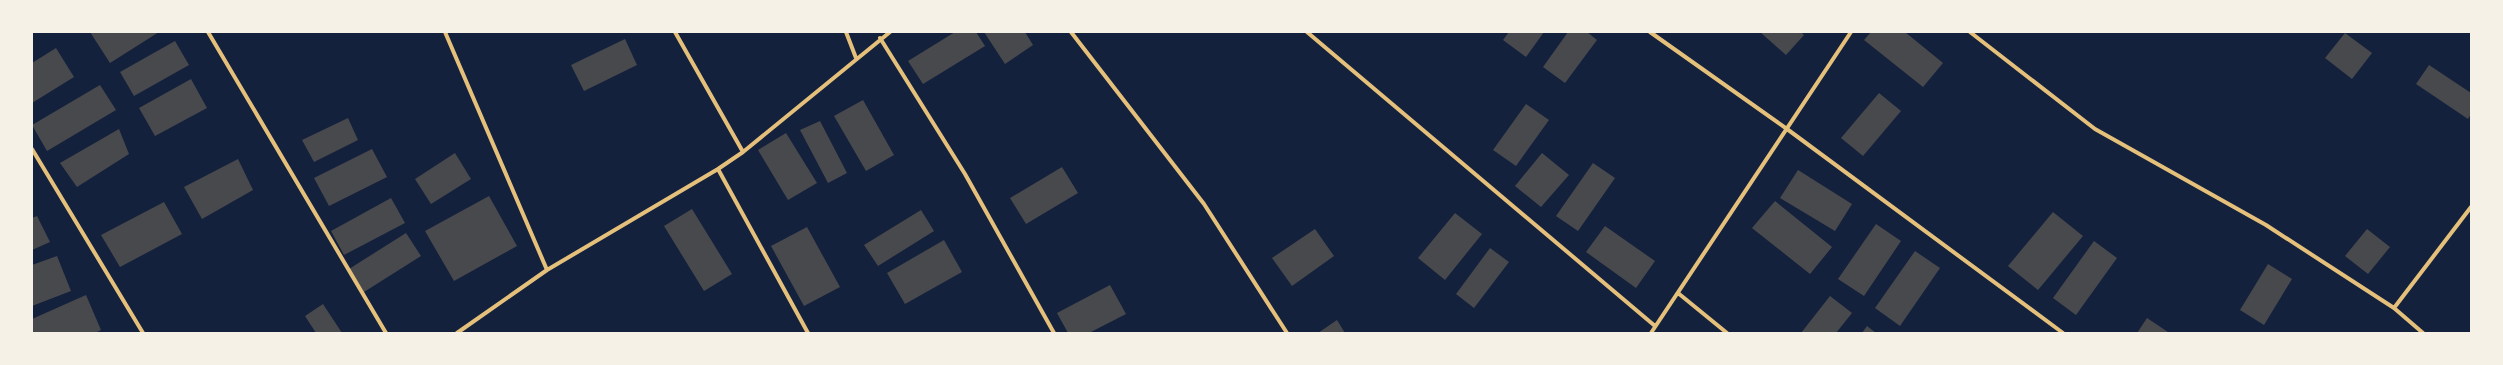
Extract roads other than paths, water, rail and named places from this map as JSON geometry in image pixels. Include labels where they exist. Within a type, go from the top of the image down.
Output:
[{"type":"street","points":[[208,32],[386,333]]},
{"type":"street","points":[[445,32],[547,270]]},
{"type":"street","points":[[675,32],[743,152]]},
{"type":"street","points":[[846,32],[856,58]]},
{"type":"street","points":[[457,333],[547,270],[718,169],[743,152],[880,38],[890,32]]},
{"type":"street","points":[[1071,32],[1204,204],[1287,333]]},
{"type":"street","points":[[1307,32],[1655,326]]},
{"type":"street","points":[[1650,32],[1787,129],[2063,333]]},
{"type":"street","points":[[1651,333],[1851,32]]},
{"type":"street","points":[[1970,32],[2094,129],[2266,225],[2394,308],[2423,333]]},
{"type":"street","points":[[880,38],[965,174],[1054,333]]},
{"type":"street","points":[[32,149],[143,333]]},
{"type":"street","points":[[718,169],[808,333]]},
{"type":"street","points":[[2394,308],[2471,207]]},
{"type":"street","points":[[1678,293],[1727,333]]}]
